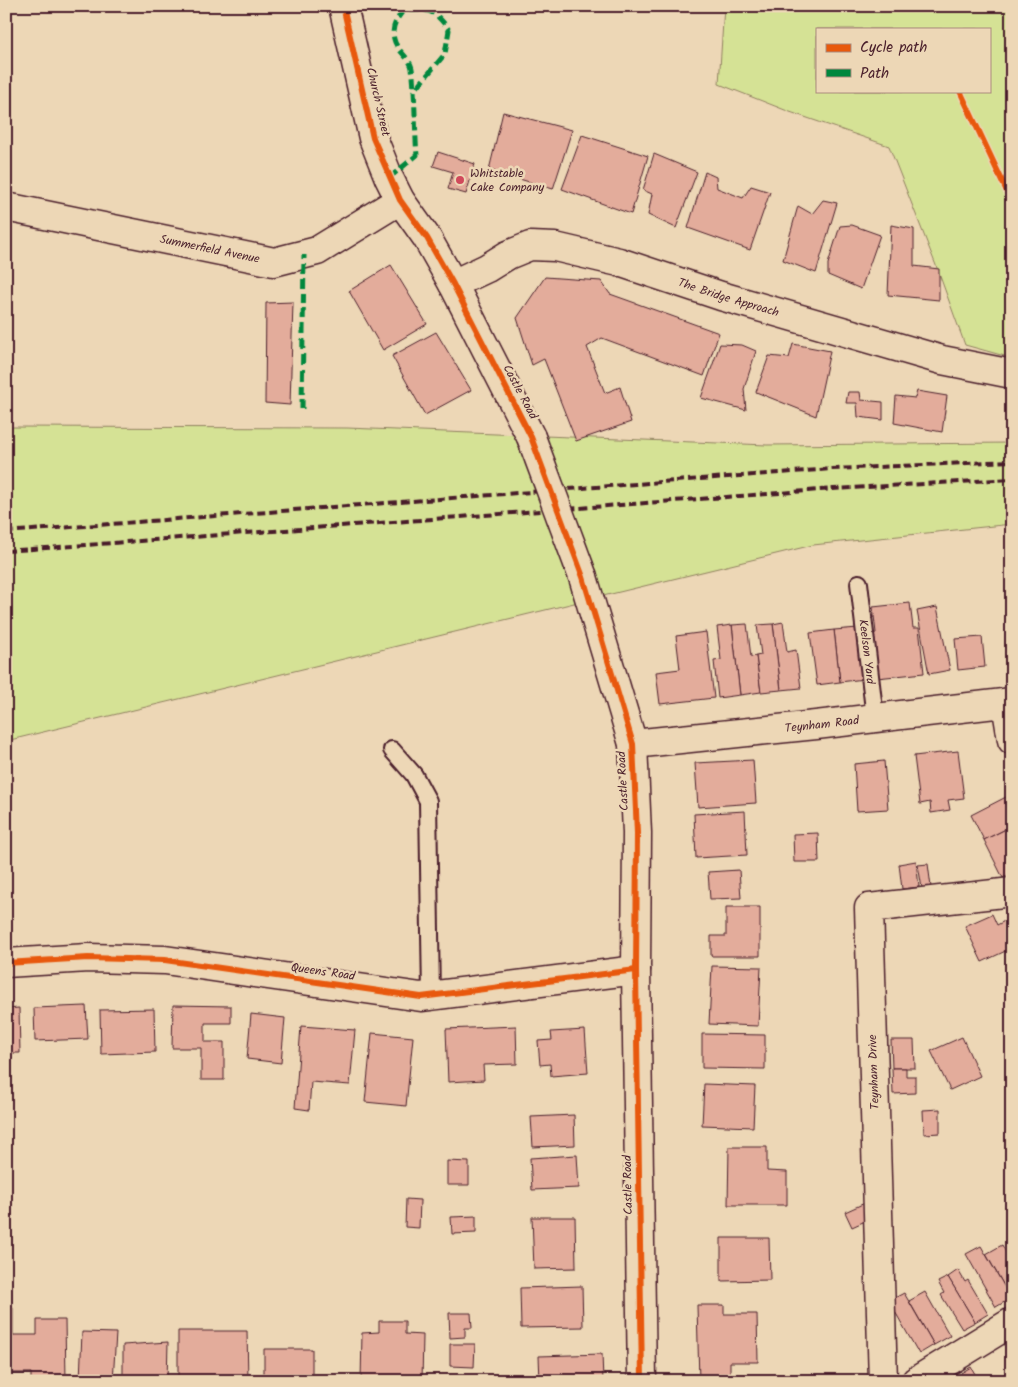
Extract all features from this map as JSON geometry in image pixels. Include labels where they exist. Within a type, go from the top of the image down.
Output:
[{"type":"street","name":"Church Street","points":[[343,6],[373,138],[400,200]]},
{"type":"street","name":"Summerfield Avenue","points":[[6,207],[274,262],[317,251],[400,200]]},
{"type":"street","name":"Castle Road","points":[[400,200],[427,238],[454,284],[531,436],[583,577],[633,744],[637,834],[636,970],[642,1381]]},
{"type":"street","name":"The Bridge Approach","points":[[454,284],[488,268],[508,255],[530,246],[555,247],[619,262],[721,296],[942,360],[1012,374]]},
{"type":"street","name":"Teynham Road","points":[[633,744],[1009,702]]},
{"type":"street","points":[[1009,702],[1012,740]]},
{"type":"street","name":"Teynham Drive","points":[[883,1381],[869,908],[1012,892]]},
{"type":"street","name":"Queens Road","points":[[6,963],[88,958],[164,960],[421,997],[636,970]]},
{"type":"street","points":[[916,1381],[1012,1322]]},
{"type":"lane","name":"Keelson Yard","points":[[858,583],[875,718]]},
{"type":"lane","points":[[392,750],[414,775],[428,801],[432,996]]},
{"type":"green space","points":[[724,6],[1012,6],[1012,358],[965,345],[889,146],[790,112],[719,84]]},
{"type":"green space","points":[[6,427],[347,428],[767,445],[1012,443],[1012,524],[813,545],[6,741]]},
{"type":"building","points":[[503,112],[572,130],[553,189],[489,170]]},
{"type":"building","points":[[582,135],[648,156],[631,214],[562,189]]},
{"type":"building","name":"Whitstable Cake Company","points":[[438,152],[475,164],[466,194],[448,189],[453,172],[433,166]]},
{"type":"building","points":[[654,154],[697,172],[676,228],[648,215],[652,194],[643,190]]},
{"type":"building","points":[[705,172],[716,177],[717,188],[743,198],[751,186],[770,192],[750,250],[688,228]]},
{"type":"building","points":[[823,200],[837,203],[816,273],[783,260],[798,206],[812,214]]},
{"type":"building","points":[[852,225],[880,235],[861,289],[828,275],[828,264],[840,226]]},
{"type":"building","points":[[891,225],[914,229],[914,266],[939,269],[939,300],[888,295]]},
{"type":"building","points":[[391,265],[427,324],[383,350],[349,291]]},
{"type":"building","points":[[545,277],[601,281],[610,294],[719,333],[704,376],[602,338],[587,347],[605,393],[620,387],[631,422],[576,441],[544,359],[532,365],[517,318]]},
{"type":"building","points":[[293,302],[290,405],[265,403],[266,303]]},
{"type":"building","points":[[436,332],[471,390],[425,415],[392,356]]},
{"type":"building","points":[[720,344],[742,345],[756,351],[744,389],[746,410],[701,398]]},
{"type":"building","points":[[793,344],[830,351],[816,416],[756,392],[769,356],[789,358]]},
{"type":"building","points":[[917,391],[947,396],[942,432],[894,423],[896,396],[915,398]]},
{"type":"building","points":[[848,392],[860,392],[861,400],[883,402],[883,420],[858,417],[857,403],[846,403]]},
{"type":"building","points":[[910,603],[913,628],[919,628],[924,673],[877,678],[872,634],[876,633],[873,607]]},
{"type":"building","points":[[937,607],[950,670],[929,674],[917,611]]},
{"type":"building","points":[[783,622],[787,652],[796,650],[801,688],[781,690],[773,624]]},
{"type":"building","points":[[747,624],[751,657],[756,656],[761,692],[740,695],[732,625]]},
{"type":"building","points":[[773,624],[781,690],[761,692],[756,656],[761,655],[757,625]]},
{"type":"building","points":[[732,625],[740,695],[718,698],[714,661],[721,660],[717,627]]},
{"type":"building","points":[[858,628],[864,679],[840,682],[834,630]]},
{"type":"building","points":[[834,630],[840,682],[817,685],[810,633]]},
{"type":"building","points":[[706,632],[714,698],[660,704],[656,672],[680,669],[676,636]]},
{"type":"building","points":[[982,637],[985,667],[958,670],[955,639]]},
{"type":"building","points":[[958,751],[964,798],[948,800],[950,810],[931,813],[930,802],[920,804],[914,756]]},
{"type":"building","points":[[753,760],[756,803],[698,807],[695,763]]},
{"type":"building","points":[[884,761],[888,809],[857,811],[854,764]]},
{"type":"building","points":[[1008,796],[1012,804],[1012,826],[984,840],[971,815]]},
{"type":"building","points":[[745,811],[747,855],[696,858],[694,814]]},
{"type":"building","points":[[1012,826],[1012,873],[1003,878],[984,840]]},
{"type":"building","points":[[818,833],[819,862],[794,862],[793,834]]},
{"type":"building","points":[[916,861],[919,887],[902,889],[899,864]]},
{"type":"building","points":[[928,864],[931,887],[922,888],[918,865]]},
{"type":"building","points":[[739,870],[741,898],[710,899],[708,872]]},
{"type":"building","points":[[726,907],[760,907],[760,956],[711,956],[711,936],[726,936]]},
{"type":"building","points":[[992,914],[997,925],[1012,917],[1012,934],[1008,936],[1012,948],[982,962],[965,926]]},
{"type":"building","points":[[712,966],[761,967],[758,1026],[709,1024]]},
{"type":"building","points":[[173,1005],[231,1006],[231,1023],[205,1023],[205,1042],[224,1042],[224,1080],[201,1080],[201,1048],[172,1048]]},
{"type":"building","points":[[86,1006],[88,1039],[35,1041],[34,1008]]},
{"type":"building","points":[[19,1008],[20,1053],[6,1053],[6,1009]]},
{"type":"building","points":[[154,1009],[155,1052],[101,1054],[100,1010]]},
{"type":"building","points":[[251,1014],[285,1018],[281,1063],[247,1059]]},
{"type":"building","points":[[301,1026],[355,1030],[350,1085],[311,1082],[309,1110],[295,1108]]},
{"type":"building","points":[[516,1026],[517,1064],[483,1065],[484,1080],[448,1082],[446,1029]]},
{"type":"building","points":[[585,1030],[588,1073],[551,1076],[550,1064],[540,1065],[538,1041],[552,1040],[551,1032]]},
{"type":"building","points":[[372,1033],[413,1037],[406,1106],[365,1102]]},
{"type":"building","points":[[702,1034],[765,1035],[765,1069],[702,1068]]},
{"type":"building","points":[[962,1037],[980,1076],[950,1090],[931,1051]]},
{"type":"building","points":[[891,1040],[914,1040],[915,1068],[892,1068]]},
{"type":"building","points":[[892,1068],[906,1068],[906,1076],[915,1076],[915,1093],[893,1094]]},
{"type":"building","points":[[704,1084],[755,1086],[753,1127],[702,1125]]},
{"type":"building","points":[[940,1109],[940,1133],[924,1134],[923,1110]]},
{"type":"building","points":[[574,1115],[575,1145],[533,1147],[531,1117]]},
{"type":"building","points":[[729,1147],[767,1147],[767,1171],[787,1172],[787,1205],[728,1205]]},
{"type":"building","points":[[577,1155],[579,1188],[532,1190],[530,1158]]},
{"type":"building","points":[[447,1161],[469,1162],[469,1185],[447,1185]]},
{"type":"building","points":[[406,1199],[420,1200],[419,1228],[405,1227]]},
{"type":"building","points":[[867,1202],[874,1217],[852,1227],[845,1212]]},
{"type":"building","points":[[476,1216],[476,1233],[452,1234],[451,1217]]},
{"type":"building","points":[[532,1217],[575,1217],[576,1268],[534,1269]]},
{"type":"building","points":[[721,1238],[769,1238],[770,1280],[721,1281]]},
{"type":"building","points":[[1002,1245],[1012,1263],[1011,1298],[986,1254]]},
{"type":"building","points":[[981,1246],[1011,1298],[996,1307],[966,1254]]},
{"type":"building","points":[[958,1270],[965,1282],[968,1280],[988,1314],[975,1322],[948,1277]]},
{"type":"building","points":[[948,1277],[975,1322],[962,1329],[941,1295],[944,1293],[938,1282]]},
{"type":"building","points":[[582,1286],[583,1327],[521,1328],[520,1288]]},
{"type":"building","points":[[925,1292],[950,1336],[934,1345],[909,1301]]},
{"type":"building","points":[[904,1293],[934,1345],[919,1354],[889,1301]]},
{"type":"building","points":[[697,1305],[724,1305],[724,1314],[757,1314],[758,1362],[730,1362],[730,1381],[699,1381]]},
{"type":"building","points":[[6,1308],[13,1308],[13,1335],[37,1335],[37,1320],[65,1320],[66,1381],[31,1381],[31,1373],[6,1373]]},
{"type":"building","points":[[449,1313],[471,1313],[472,1328],[465,1328],[465,1337],[450,1338]]},
{"type":"building","points":[[379,1321],[405,1321],[405,1334],[423,1335],[422,1381],[361,1381],[362,1333],[379,1332]]},
{"type":"building","points":[[178,1331],[247,1331],[248,1381],[178,1381]]},
{"type":"building","points":[[82,1332],[116,1333],[113,1381],[80,1380]]},
{"type":"building","points":[[168,1342],[167,1381],[123,1381],[123,1345]]},
{"type":"building","points":[[450,1344],[475,1344],[474,1367],[450,1366]]},
{"type":"building","points":[[264,1349],[312,1349],[312,1376],[298,1376],[298,1381],[264,1381]]},
{"type":"building","points":[[602,1354],[603,1381],[540,1381],[539,1356]]},
{"type":"building","points":[[971,1367],[979,1381],[966,1381],[961,1373]]},
{"type":"railway","points":[[6,532],[832,469],[1012,461]]},
{"type":"railway","points":[[6,551],[833,489],[1012,479]]},
{"type":"marked path","points":[[389,178],[417,155],[411,65],[395,43],[394,27],[403,11],[425,10],[439,17],[449,30],[445,54],[413,92]]},
{"type":"marked path","points":[[302,409],[304,255]]},
{"type":"cycle path","points":[[343,6],[373,138],[400,200],[427,238],[453,284],[531,437],[583,577],[633,744],[637,833],[636,970],[642,1381]]},
{"type":"cycle path","points":[[960,92],[1012,202]]},
{"type":"cycle path","points":[[6,963],[88,958],[165,960],[421,997],[636,970]]},
{"type":"place","name":"Whitstable Cake Company","points":[[460,180]]}]
